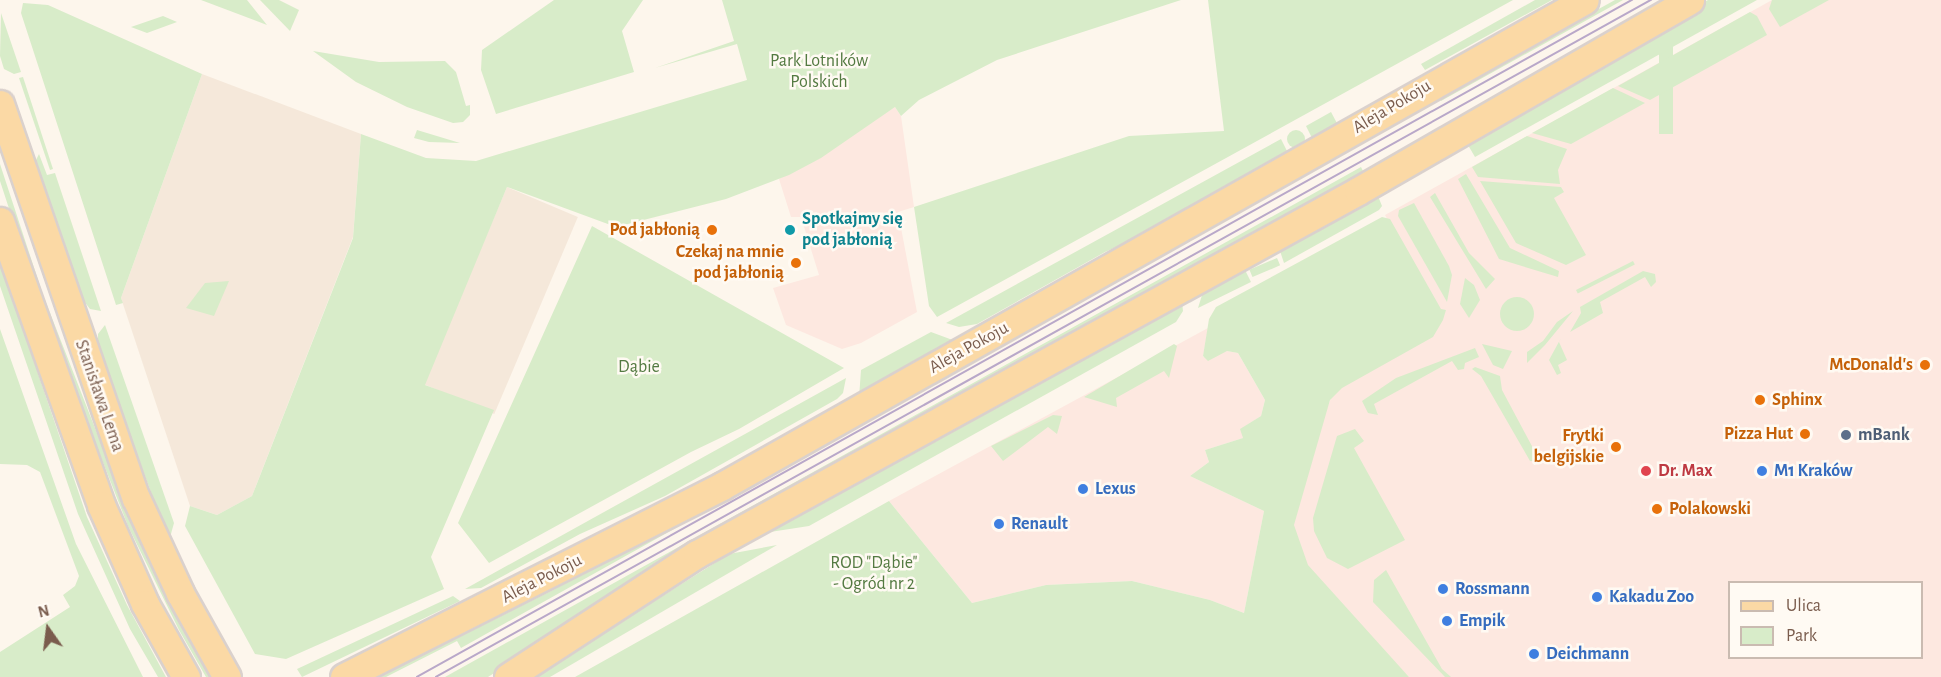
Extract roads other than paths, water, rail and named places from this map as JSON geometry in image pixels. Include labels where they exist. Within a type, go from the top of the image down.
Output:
[{"type":"main road","name":"Aleja Pokoju","points":[[344,677],[722,486],[1585,0]]},
{"type":"main road","points":[[508,677],[697,554],[1358,191],[1690,0]]},
{"type":"main road","name":"Stanisława Lema","points":[[0,104],[128,477],[180,593],[227,677]]},
{"type":"main road","name":"Stanisława Lema","points":[[0,221],[101,505],[145,604],[186,677]]},
{"type":"tram line","points":[[417,677],[1632,0]]},
{"type":"tram line","points":[[436,677],[1651,0]]},
{"type":"place","name":"Pod jabłonią","points":[[712,230]]},
{"type":"place","name":"Spotkajmy się pod jabłonią","points":[[790,230]]},
{"type":"place","name":"Czekaj na mnie pod jabłonią","points":[[796,263]]},
{"type":"place","name":"McDonald's","points":[[1925,365]]},
{"type":"place","name":"Sphinx","points":[[1760,400]]},
{"type":"place","name":"Pizza Hut","points":[[1805,434]]},
{"type":"place","name":"mBank","points":[[1846,435]]},
{"type":"place","name":"Frytki belgijskie","points":[[1616,447]]},
{"type":"place","name":"Dr. Max","points":[[1646,471]]},
{"type":"place","name":"M1 Kraków","points":[[1762,471]]},
{"type":"place","name":"Lexus","points":[[1083,489]]},
{"type":"place","name":"Polakowski","points":[[1657,509]]},
{"type":"place","name":"Renault","points":[[999,524]]},
{"type":"place","name":"Rossmann","points":[[1443,589]]},
{"type":"place","name":"Kakadu Zoo","points":[[1597,597]]},
{"type":"place","name":"Empik","points":[[1447,621]]},
{"type":"place","name":"Deichmann","points":[[1534,654]]},
{"type":"park label","name":"Park Lotników Polskich","points":[[819,72]]},
{"type":"park label","name":"Dąbie","points":[[639,367]]},
{"type":"park label","name":"ROD \"Dąbie\" - Ogród nr 2","points":[[874,574]]}]
